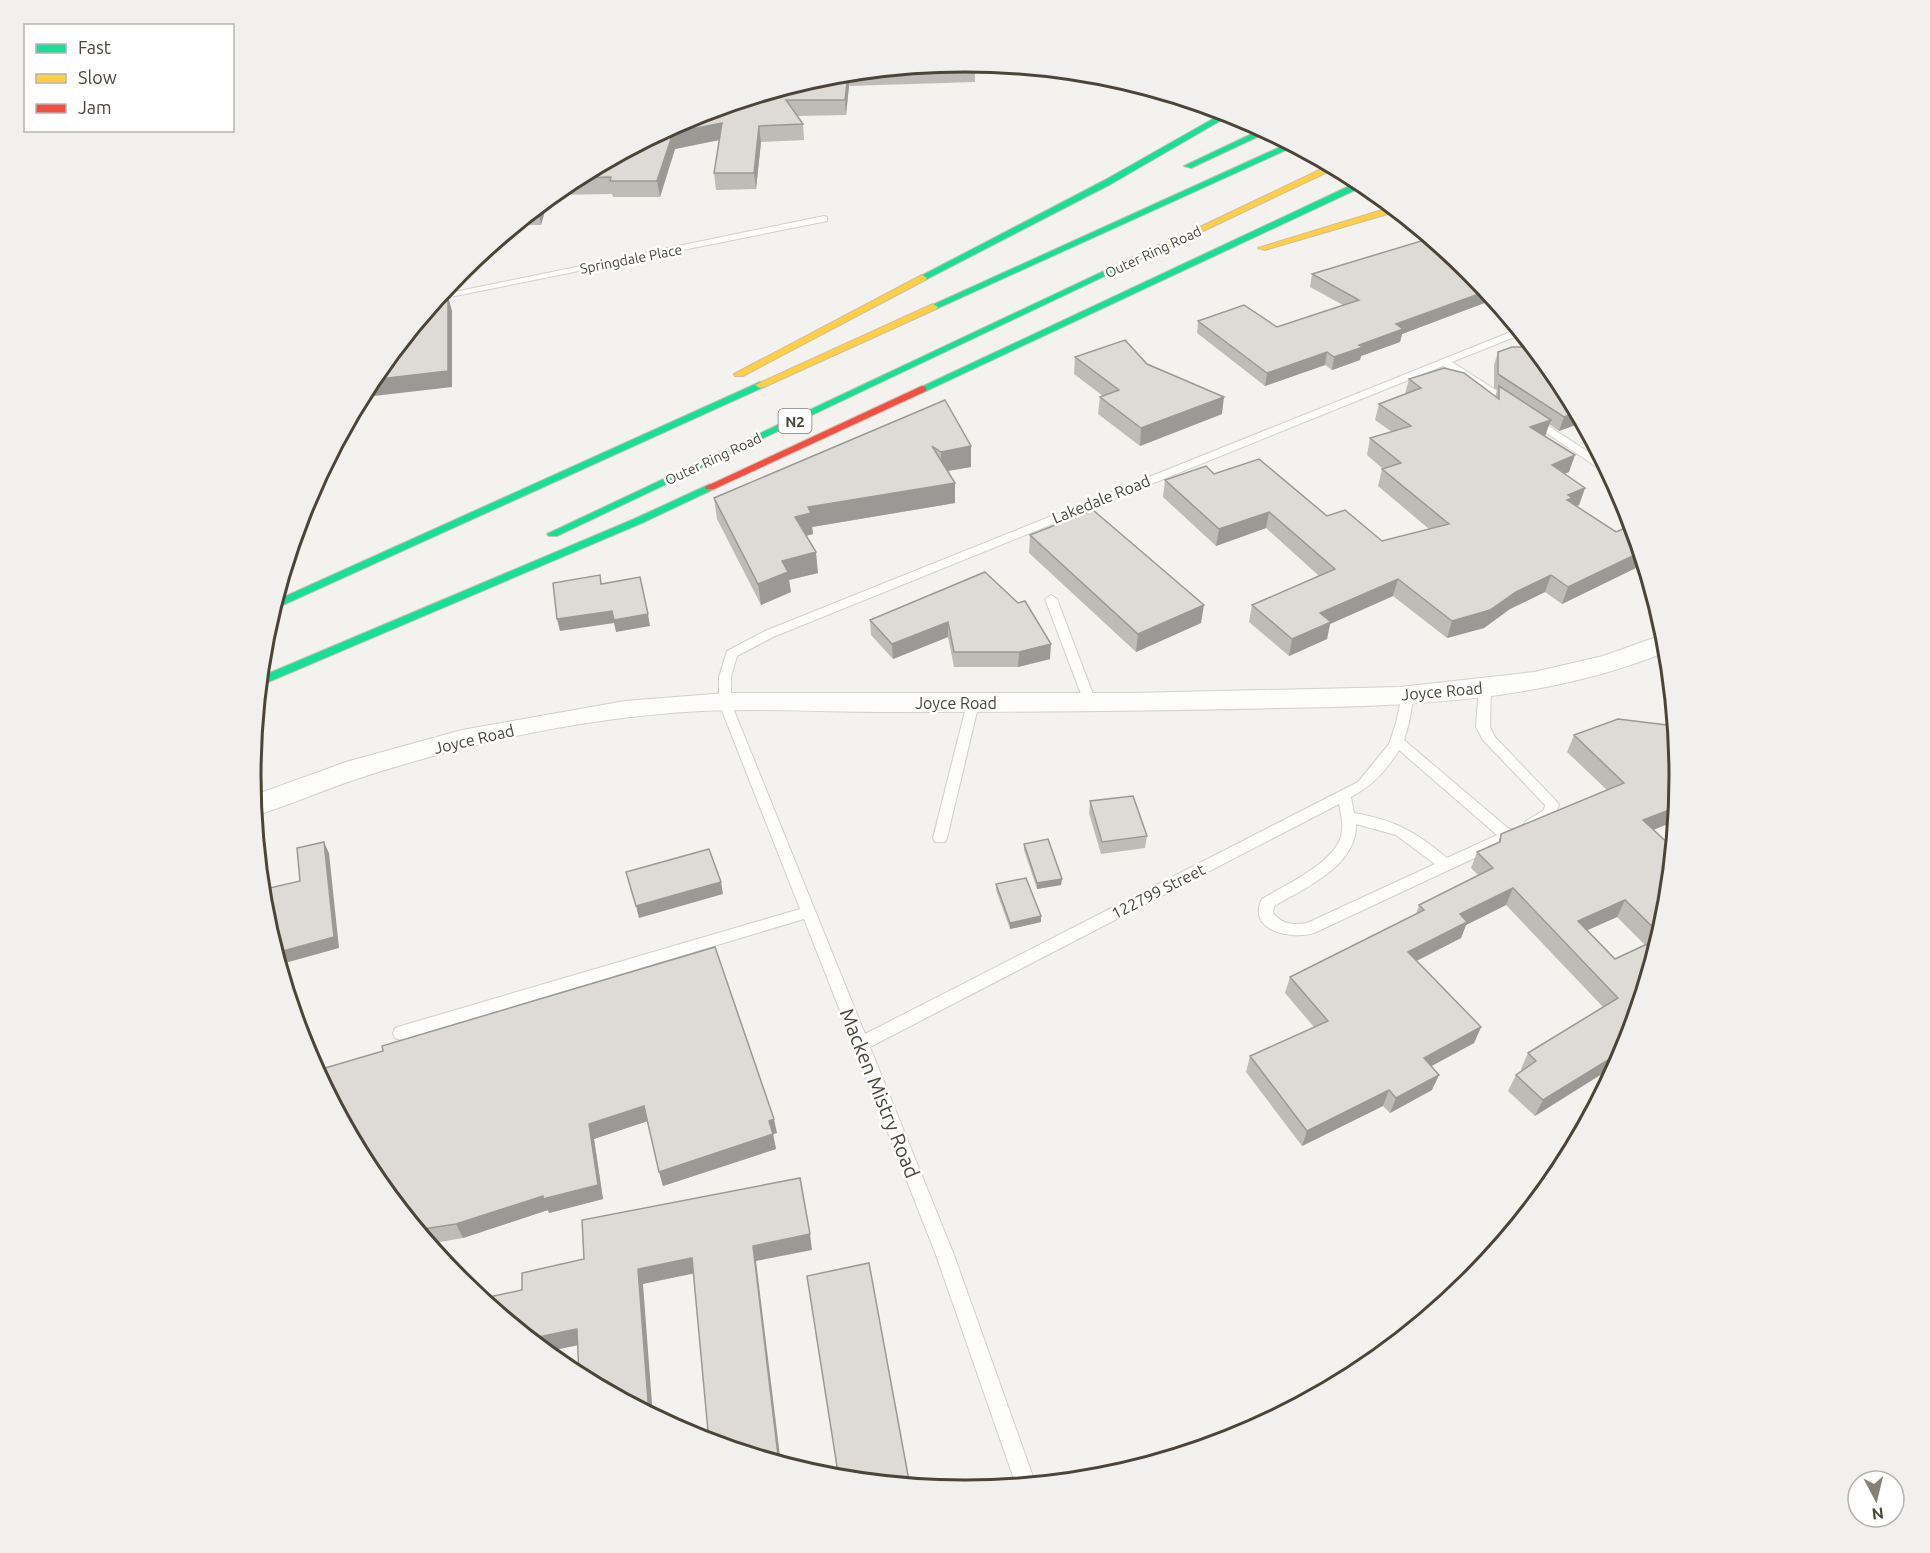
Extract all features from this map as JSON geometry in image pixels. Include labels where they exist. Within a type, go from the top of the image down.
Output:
[{"type":"highway","points":[[929,291],[722,384],[836,319],[1148,162],[1218,120]]},
{"type":"highway","points":[[1176,172],[1255,135]]},
{"type":"highway","points":[[283,601],[1283,148]]},
{"type":"highway","name":"Outer Ring Road","points":[[541,540],[1324,170]]},
{"type":"highway","points":[[268,677],[638,521],[1352,188]]},
{"type":"highway","points":[[1142,287],[1249,252],[1385,212]]},
{"type":"highway","points":[[480,511],[681,405]]},
{"type":"highway","points":[[268,676],[447,586]]},
{"type":"street","name":"Joyce Road","points":[[262,803],[357,768],[461,741],[628,709],[725,703],[1276,700],[1408,694],[1548,678],[1601,665],[1657,645]]},
{"type":"lane","name":"Springdale Place","points":[[451,295],[824,219]]},
{"type":"lane","name":"Lakedale Road","points":[[725,703],[728,664],[732,654],[742,646],[1513,334]]},
{"type":"lane","points":[[1443,361],[1595,461]]},
{"type":"lane","points":[[1051,599],[1090,702]]},
{"type":"lane","points":[[1344,795],[1348,838],[1341,852],[1316,873],[1267,903],[1266,914],[1278,928],[1309,929],[1540,821],[1550,813],[1552,804],[1490,740],[1483,727],[1485,687]]},
{"type":"lane","name":"122799 Street","points":[[860,1044],[1363,785],[1382,765],[1398,742],[1404,727],[1408,694]]},
{"type":"lane","name":"Macken Mistry Road","points":[[725,703],[945,1255],[1024,1478]]},
{"type":"lane","points":[[940,838],[973,703]]},
{"type":"lane","points":[[1398,742],[1508,836]]},
{"type":"lane","points":[[1347,817],[1397,827],[1411,835],[1446,865]]},
{"type":"lane","points":[[401,1034],[809,912]]},
{"type":"building","points":[[847,83],[845,100],[786,100],[803,124],[759,126],[754,173],[714,173],[722,123],[685,131],[739,109],[783,96]]},
{"type":"building","points":[[672,136],[657,181],[610,181],[611,177],[595,177]]},
{"type":"building","points":[[1422,241],[1478,294],[1396,324],[1403,329],[1359,345],[1363,347],[1334,357],[1327,352],[1267,373],[1198,321],[1244,305],[1277,327],[1359,300],[1312,274]]},
{"type":"building","points":[[448,298],[448,371],[384,378]]},
{"type":"building","points":[[1125,340],[1147,364],[1224,397],[1141,428],[1100,397],[1119,390],[1075,357]]},
{"type":"building","points":[[1512,347],[1523,347],[1569,415],[1564,417],[1498,374],[1498,352]]},
{"type":"building","points":[[1444,368],[1464,373],[1499,399],[1499,386],[1551,420],[1530,427],[1575,455],[1552,465],[1585,488],[1568,495],[1572,498],[1567,500],[1616,532],[1624,528],[1634,556],[1568,587],[1551,575],[1516,592],[1490,610],[1452,621],[1398,579],[1320,613],[1331,622],[1292,639],[1252,605],[1335,569],[1269,512],[1219,529],[1165,480],[1206,466],[1214,474],[1259,459],[1327,516],[1345,510],[1382,541],[1449,524],[1382,469],[1401,463],[1370,438],[1411,426],[1379,404],[1421,388],[1409,379]]},
{"type":"building","points":[[945,400],[971,446],[941,452],[932,446],[955,483],[808,507],[811,513],[795,517],[816,552],[782,561],[788,572],[758,584],[714,498]]},
{"type":"building","points":[[1093,510],[1204,605],[1138,634],[1030,535]]},
{"type":"building","points":[[985,572],[1018,603],[1025,601],[1051,644],[1019,652],[954,652],[948,622],[892,644],[870,620]]},
{"type":"building","points":[[600,575],[601,584],[640,577],[648,614],[614,620],[612,611],[557,619],[553,583]]},
{"type":"building","points":[[1618,719],[1667,725],[1670,776],[1669,810],[1643,820],[1666,841],[1653,927],[1625,900],[1578,921],[1615,959],[1649,943],[1632,1003],[1610,1059],[1543,1100],[1516,1075],[1536,1061],[1528,1053],[1618,998],[1513,888],[1460,914],[1467,922],[1408,952],[1481,1027],[1424,1058],[1439,1075],[1396,1098],[1389,1090],[1307,1131],[1250,1056],[1328,1021],[1290,977],[1424,910],[1419,905],[1493,868],[1477,852],[1500,842],[1501,834],[1624,783],[1574,735]]},
{"type":"building","points":[[1133,796],[1147,836],[1102,842],[1090,801]]},
{"type":"building","points":[[1048,839],[1062,879],[1037,883],[1024,844]]},
{"type":"building","points":[[324,842],[334,937],[283,951],[270,888],[300,881],[297,848]]},
{"type":"building","points":[[709,849],[721,882],[636,906],[626,872]]},
{"type":"building","points":[[1026,878],[1041,916],[1010,923],[996,884]]},
{"type":"building","points":[[715,947],[774,1119],[769,1121],[773,1134],[659,1172],[644,1106],[589,1124],[598,1185],[543,1199],[543,1196],[456,1224],[425,1229],[379,1168],[355,1129],[324,1068],[383,1051],[382,1046]]},
{"type":"building","points":[[800,1178],[810,1234],[753,1246],[778,1456],[708,1432],[692,1258],[638,1269],[648,1406],[578,1365],[577,1329],[539,1337],[490,1297],[522,1290],[522,1273],[584,1259],[582,1220]]},
{"type":"building","points":[[869,1263],[909,1478],[837,1469],[807,1276]]},
{"type":"traffic: fast","points":[[922,278],[1108,182],[1218,119]]},
{"type":"traffic: fast","points":[[1188,166],[1255,135]]},
{"type":"traffic: fast","points":[[933,307],[1283,148]]},
{"type":"traffic: fast","points":[[922,389],[1352,188]]},
{"type":"traffic: fast","points":[[553,534],[1162,247]]},
{"type":"traffic: fast","points":[[283,601],[760,385]]},
{"type":"traffic: fast","points":[[268,678],[638,521],[710,487]]},
{"type":"traffic: slow","points":[[1162,247],[1324,170]]},
{"type":"traffic: slow","points":[[1262,248],[1385,212]]},
{"type":"traffic: slow","points":[[739,374],[922,278]]},
{"type":"traffic: slow","points":[[760,385],[933,307]]},
{"type":"traffic: jam","points":[[710,487],[922,389]]}]
